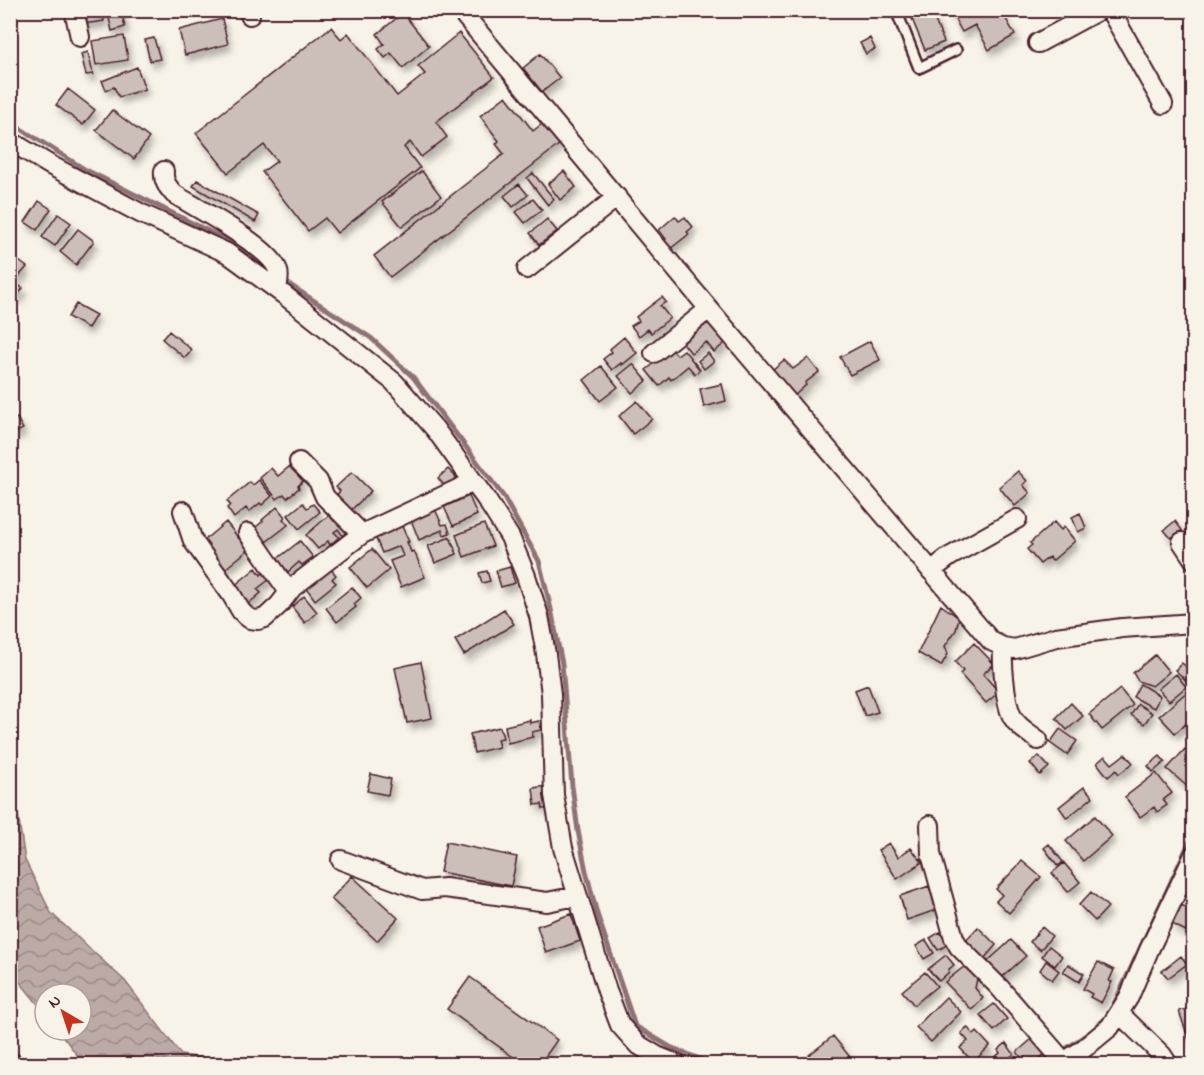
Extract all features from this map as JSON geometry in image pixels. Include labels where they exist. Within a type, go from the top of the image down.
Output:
[{"type":"street","points":[[74,10],[80,37]]},
{"type":"street","points":[[460,10],[709,309],[991,641],[1015,650],[1056,637],[1122,628],[1194,623]]},
{"type":"street","points":[[1038,43],[1099,10]]},
{"type":"street","points":[[1110,10],[1163,104]]},
{"type":"street","points":[[10,141],[140,213],[227,253],[278,281],[394,381],[435,429],[510,537],[539,616],[551,694],[554,795],[562,849],[606,991],[620,1025],[637,1044],[677,1065]]},
{"type":"street","points":[[164,171],[165,184],[174,194],[258,246],[271,259],[278,281]]},
{"type":"street","points":[[527,269],[616,197]]},
{"type":"street","points":[[654,353],[709,309]]},
{"type":"street","points":[[299,462],[318,482],[325,497],[362,534]]},
{"type":"street","points":[[183,512],[193,541],[246,616],[258,620],[265,618],[279,605],[293,587],[362,534],[473,482]]},
{"type":"street","points":[[932,571],[949,557],[1017,519]]},
{"type":"street","points":[[248,533],[289,592]]},
{"type":"street","points":[[1182,542],[1194,560]]},
{"type":"street","points":[[1004,647],[1002,660],[1010,712],[1017,724],[1038,740]]},
{"type":"street","points":[[930,825],[931,854],[954,938],[959,947],[1000,988],[1060,1059],[1083,1050],[1110,1027],[1129,997],[1194,855]]},
{"type":"street","points":[[341,860],[422,890],[445,888],[547,902],[577,896]]},
{"type":"street","points":[[1119,1012],[1168,1065]]},
{"type":"street","points":[[10,1061],[14,1065]]},
{"type":"lane","points":[[896,10],[919,69],[956,50]]},
{"type":"water","points":[[11,800],[17,808],[25,860],[51,913],[125,981],[181,1055],[250,1064],[84,1064],[67,1042],[93,1042],[93,982],[33,982],[33,998],[11,971]]},
{"type":"building","points":[[80,10],[103,10],[104,21],[82,24]]},
{"type":"building","points":[[107,10],[121,10],[125,27],[112,31]]},
{"type":"building","points":[[950,10],[993,10],[996,16],[1002,12],[1015,35],[989,50],[975,25],[962,32]]},
{"type":"building","points":[[931,11],[944,42],[925,50],[912,19]]},
{"type":"building","points":[[403,13],[429,46],[403,68],[391,53],[385,58],[378,49],[384,44],[377,34]]},
{"type":"building","points":[[222,19],[228,44],[185,55],[179,30]]},
{"type":"building","points":[[331,27],[341,39],[348,33],[397,96],[425,74],[418,66],[459,33],[494,77],[436,122],[447,137],[421,157],[410,142],[404,147],[420,168],[337,233],[325,218],[308,231],[262,172],[277,161],[264,145],[228,173],[196,133]]},
{"type":"building","points":[[124,36],[128,60],[96,65],[92,41]]},
{"type":"building","points":[[154,38],[160,59],[150,61],[145,40]]},
{"type":"building","points":[[870,38],[875,49],[866,54],[860,43]]},
{"type":"building","points":[[88,52],[93,74],[86,75],[81,54]]},
{"type":"building","points":[[540,54],[560,78],[542,92],[523,68]]},
{"type":"building","points":[[137,67],[145,89],[119,97],[114,87],[106,90],[102,81]]},
{"type":"building","points":[[68,89],[95,110],[83,125],[56,105]]},
{"type":"building","points":[[506,96],[533,131],[543,123],[560,144],[390,277],[374,256],[504,154],[496,144],[499,141],[480,116]]},
{"type":"building","points":[[112,110],[149,138],[134,159],[96,130]]},
{"type":"building","points":[[422,171],[441,196],[402,227],[382,202]]},
{"type":"building","points":[[564,171],[576,187],[560,200],[548,184]]},
{"type":"building","points":[[533,173],[554,199],[548,205],[527,178]]},
{"type":"building","points":[[197,180],[259,215],[255,222],[193,186]]},
{"type":"building","points":[[519,184],[528,195],[513,207],[504,196]]},
{"type":"building","points":[[533,199],[542,210],[525,223],[516,212]]},
{"type":"building","points":[[39,201],[51,209],[37,230],[25,222]]},
{"type":"building","points":[[58,214],[71,223],[55,246],[42,237]]},
{"type":"building","points":[[675,216],[679,221],[685,217],[693,227],[687,232],[689,234],[670,249],[663,241],[666,239],[659,230]]},
{"type":"building","points":[[547,219],[557,231],[539,245],[530,233]]},
{"type":"building","points":[[78,229],[94,241],[76,265],[60,252]]},
{"type":"building","points":[[19,261],[27,267],[11,285],[10,271]]},
{"type":"building","points":[[16,284],[23,288],[16,298],[10,292]]},
{"type":"building","points":[[662,297],[666,302],[660,306],[670,318],[651,333],[648,329],[639,336],[631,326],[639,321],[636,317]]},
{"type":"building","points":[[76,304],[96,315],[88,328],[68,317]]},
{"type":"building","points":[[709,322],[725,343],[714,352],[706,342],[691,353],[683,343]]},
{"type":"building","points":[[169,331],[192,350],[185,358],[162,339]]},
{"type":"building","points":[[624,337],[637,353],[612,370],[603,359],[612,352],[610,349]]},
{"type":"building","points":[[870,341],[880,360],[850,375],[840,357]]},
{"type":"building","points":[[672,349],[677,355],[684,350],[700,370],[695,374],[688,366],[671,380],[669,377],[659,386],[646,370]]},
{"type":"building","points":[[708,353],[714,361],[704,369],[698,361]]},
{"type":"building","points":[[808,358],[819,372],[794,396],[772,370],[784,360],[793,369]]},
{"type":"building","points":[[633,364],[647,381],[632,393],[618,376]]},
{"type":"building","points":[[601,366],[618,387],[600,401],[584,380]]},
{"type":"building","points":[[722,384],[726,401],[704,407],[700,389]]},
{"type":"building","points":[[637,401],[652,419],[633,434],[619,416]]},
{"type":"building","points":[[17,418],[23,429],[10,435],[10,421]]},
{"type":"building","points":[[290,466],[303,481],[298,486],[299,488],[287,498],[284,494],[277,499],[260,478],[271,468],[278,476]]},
{"type":"building","points":[[448,469],[458,479],[447,489],[438,478]]},
{"type":"building","points":[[1018,471],[1027,481],[1023,485],[1030,493],[1015,506],[999,487]]},
{"type":"building","points":[[352,472],[371,491],[350,511],[335,497],[340,491],[336,487]]},
{"type":"building","points":[[259,480],[272,496],[262,505],[260,503],[249,512],[246,508],[234,518],[227,508],[230,505],[227,501],[250,482],[253,485]]},
{"type":"building","points":[[469,496],[477,515],[453,526],[444,507]]},
{"type":"building","points":[[303,503],[307,508],[313,504],[320,512],[299,529],[288,515]]},
{"type":"building","points":[[277,507],[288,525],[266,542],[255,528]]},
{"type":"building","points":[[435,509],[442,525],[447,524],[450,533],[444,535],[442,530],[419,540],[411,520]]},
{"type":"building","points":[[1080,513],[1086,528],[1078,532],[1072,517]]},
{"type":"building","points":[[329,515],[334,521],[338,519],[349,532],[343,536],[338,529],[334,532],[339,537],[330,545],[328,541],[318,549],[306,535]]},
{"type":"building","points":[[1175,521],[1182,530],[1171,538],[1164,530]]},
{"type":"building","points":[[226,522],[248,550],[225,569],[203,541]]},
{"type":"building","points":[[400,522],[411,552],[414,551],[425,577],[401,587],[390,561],[403,556],[399,546],[382,553],[374,534]]},
{"type":"building","points":[[1054,522],[1061,530],[1064,527],[1075,541],[1052,561],[1049,557],[1040,564],[1027,549],[1032,545],[1030,543]]},
{"type":"building","points":[[484,524],[493,546],[464,557],[456,535]]},
{"type":"building","points":[[450,537],[457,554],[435,563],[428,546]]},
{"type":"building","points":[[300,541],[313,557],[302,565],[299,562],[288,572],[277,559]]},
{"type":"building","points":[[372,549],[389,570],[367,588],[350,567]]},
{"type":"building","points":[[329,567],[336,575],[332,579],[336,583],[315,600],[305,586]]},
{"type":"building","points":[[510,567],[515,583],[501,587],[496,571]]},
{"type":"building","points":[[256,568],[261,575],[264,572],[270,579],[257,589],[261,593],[248,604],[234,586]]},
{"type":"building","points":[[487,571],[490,581],[482,583],[479,573]]},
{"type":"building","points":[[352,587],[361,598],[354,604],[356,607],[337,622],[326,608]]},
{"type":"building","points":[[1194,592],[1194,611],[1190,611],[1187,593]]},
{"type":"building","points":[[304,596],[317,612],[305,623],[292,607]]},
{"type":"building","points":[[941,605],[959,618],[956,630],[945,646],[948,654],[941,666],[918,653]]},
{"type":"building","points":[[504,609],[514,624],[464,655],[455,640]]},
{"type":"building","points":[[974,643],[994,664],[983,674],[999,692],[986,703],[960,674],[963,671],[955,662]]},
{"type":"building","points":[[1155,655],[1169,672],[1152,686],[1138,681],[1133,673]]},
{"type":"building","points":[[421,662],[432,718],[407,723],[395,668]]},
{"type":"building","points":[[1182,663],[1194,674],[1194,688],[1175,670]]},
{"type":"building","points":[[1176,674],[1186,687],[1169,701],[1158,689]]},
{"type":"building","points":[[1140,684],[1160,696],[1154,708],[1133,697]]},
{"type":"building","points":[[868,685],[878,712],[865,716],[855,690]]},
{"type":"building","points":[[1120,689],[1133,705],[1102,730],[1089,714]]},
{"type":"building","points":[[1188,691],[1194,698],[1194,717],[1175,733],[1159,716]]},
{"type":"building","points":[[1071,703],[1083,716],[1067,730],[1056,718]]},
{"type":"building","points":[[1138,704],[1152,713],[1144,724],[1131,715]]},
{"type":"building","points":[[530,720],[530,723],[539,721],[541,730],[532,732],[533,737],[508,743],[505,726]]},
{"type":"building","points":[[500,727],[503,738],[497,739],[499,747],[474,753],[470,734]]},
{"type":"building","points":[[1060,729],[1077,741],[1067,755],[1050,743]]},
{"type":"building","points":[[1185,749],[1194,757],[1194,782],[1189,788],[1167,769]]},
{"type":"building","points":[[1125,754],[1133,763],[1119,774],[1116,770],[1108,777],[1097,763],[1105,756],[1112,764]]},
{"type":"building","points":[[1039,756],[1049,767],[1040,775],[1030,763]]},
{"type":"building","points":[[1160,756],[1165,762],[1153,772],[1148,766]]},
{"type":"building","points":[[1156,773],[1172,793],[1163,800],[1167,805],[1157,812],[1154,807],[1140,817],[1125,797]]},
{"type":"building","points":[[371,774],[391,779],[388,795],[367,791]]},
{"type":"building","points":[[547,786],[550,809],[543,809],[542,804],[535,805],[533,788]]},
{"type":"building","points":[[1084,787],[1093,797],[1067,818],[1059,807]]},
{"type":"building","points":[[1095,816],[1112,836],[1083,861],[1066,841]]},
{"type":"building","points":[[446,842],[517,857],[511,886],[440,872]]},
{"type":"building","points":[[889,843],[898,857],[911,848],[922,862],[897,879],[878,850]]},
{"type":"building","points":[[1049,844],[1063,862],[1058,866],[1044,848]]},
{"type":"building","points":[[1022,861],[1041,877],[1009,913],[996,901],[1002,895],[996,889]]},
{"type":"building","points":[[1064,863],[1080,882],[1068,892],[1052,873]]},
{"type":"building","points":[[352,876],[398,918],[377,941],[331,899]]},
{"type":"building","points":[[929,886],[936,910],[907,920],[900,896]]},
{"type":"building","points":[[1091,892],[1108,907],[1095,921],[1079,905]]},
{"type":"building","points":[[1181,905],[1194,911],[1192,934],[1172,924]]},
{"type":"building","points":[[571,914],[580,941],[546,953],[537,926]]},
{"type":"building","points":[[978,927],[996,945],[983,960],[964,942]]},
{"type":"building","points":[[1042,927],[1052,936],[1040,950],[1030,942]]},
{"type":"building","points":[[940,932],[947,945],[938,950],[930,938]]},
{"type":"building","points":[[926,940],[934,953],[924,959],[916,946]]},
{"type":"building","points":[[1011,940],[1026,956],[1000,979],[986,963]]},
{"type":"building","points":[[1049,946],[1062,956],[1055,966],[1042,956]]},
{"type":"building","points":[[946,955],[954,965],[939,981],[928,969]]},
{"type":"building","points":[[1181,956],[1187,964],[1168,978],[1162,971]]},
{"type":"building","points":[[1046,961],[1059,971],[1052,980],[1040,970]]},
{"type":"building","points":[[1098,962],[1114,970],[1109,981],[1112,982],[1101,1003],[1090,997],[1092,994],[1083,989]]},
{"type":"building","points":[[1068,964],[1084,974],[1079,982],[1063,972]]},
{"type":"building","points":[[966,965],[977,979],[975,988],[983,998],[972,1010],[945,982]]},
{"type":"building","points":[[925,972],[937,986],[914,1005],[902,991]]},
{"type":"building","points":[[470,977],[557,1040],[540,1064],[523,1064],[447,1009]]},
{"type":"building","points":[[946,997],[961,1012],[931,1042],[916,1027]]},
{"type":"building","points":[[994,1004],[1007,1019],[994,1031],[980,1015]]},
{"type":"building","points":[[1194,1007],[1194,1039],[1189,1040],[1179,1011]]},
{"type":"building","points":[[967,1027],[974,1035],[977,1032],[990,1046],[973,1062],[960,1048],[968,1041],[961,1033]]},
{"type":"building","points":[[833,1036],[850,1057],[840,1064],[817,1064],[809,1055]]},
{"type":"building","points":[[1033,1038],[1046,1053],[1035,1062],[1032,1058],[1026,1063],[1017,1052]]},
{"type":"building","points":[[1006,1043],[1014,1054],[1009,1058],[1014,1064],[986,1064],[1000,1053],[998,1050]]},
{"type":"waterway","points":[[10,122],[86,170],[230,242],[271,272]]},
{"type":"waterway","points":[[281,279],[371,338],[413,377],[503,496],[539,561],[562,664],[572,786],[586,871],[597,914],[635,1026],[670,1047],[712,1064]]},
{"type":"waterway","points":[[1044,1064],[1093,1030],[1109,1015],[1194,832]]}]
